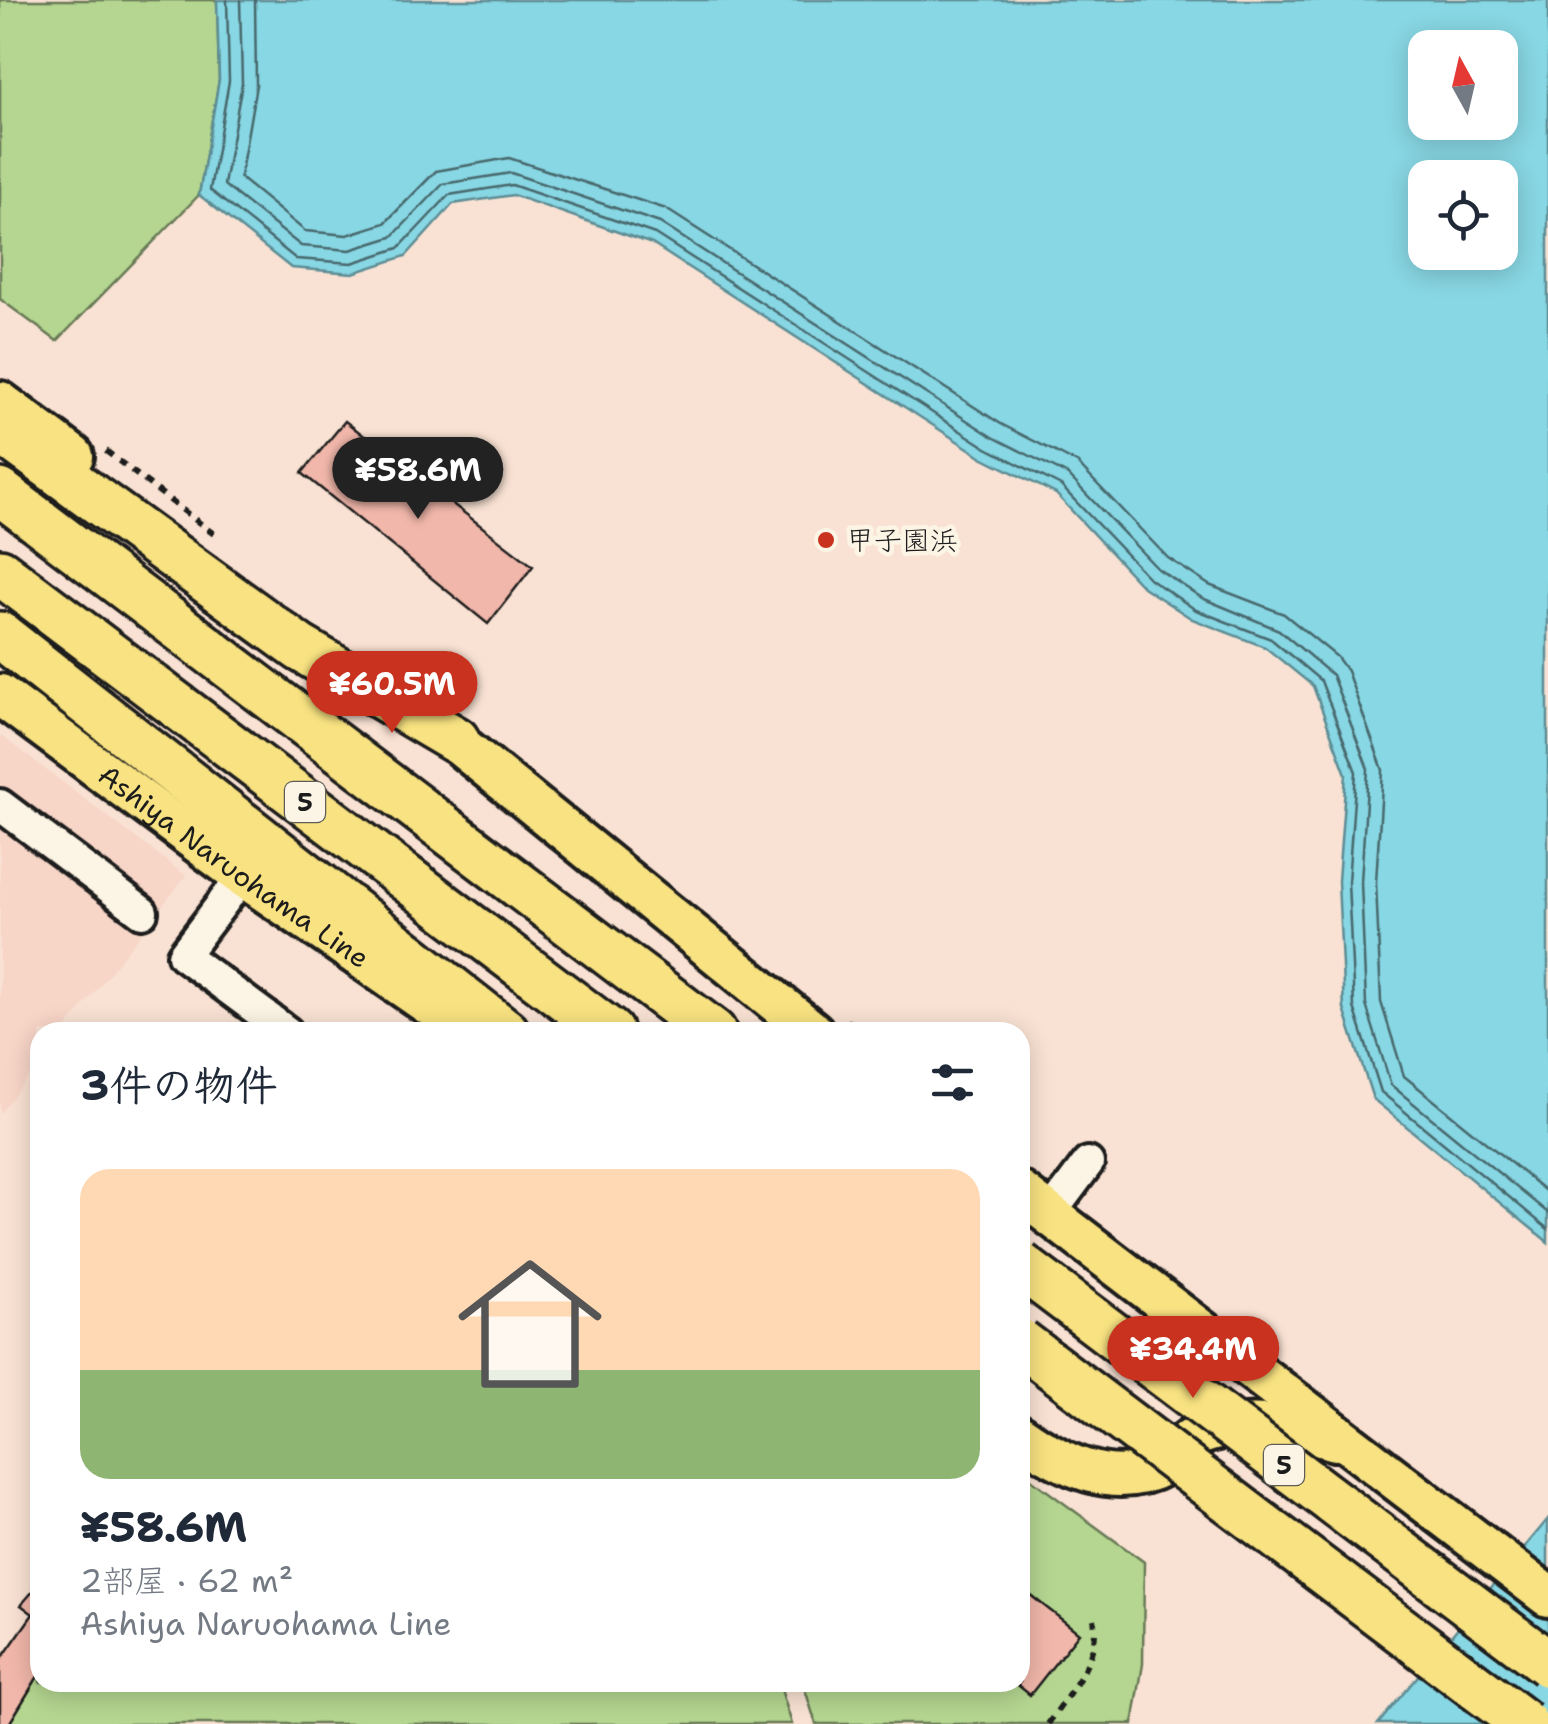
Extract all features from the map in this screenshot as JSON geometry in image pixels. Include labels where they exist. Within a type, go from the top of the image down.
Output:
[{"type":"highway","points":[[0,430],[300,648],[456,740]]},
{"type":"highway","name":"5","points":[[0,492],[700,1022]]},
{"type":"highway","name":"5","points":[[0,572],[597,1022]]},
{"type":"highway","points":[[0,635],[493,1022]]},
{"type":"highway","name":"5","points":[[1030,1273],[1548,1664]]},
{"type":"highway","name":"5","points":[[1030,1350],[1525,1724]]},
{"type":"main road","points":[[0,402],[456,740],[801,1022]]},
{"type":"main road","name":"Ashiya Naruohama Line","points":[[0,696],[243,876],[454,1022]]},
{"type":"main road","points":[[1035,1203],[1548,1596]]},
{"type":"main road","points":[[1030,1441],[1092,1475],[1126,1476],[1164,1465],[1195,1436],[1210,1396],[1204,1352],[1188,1318]]},
{"type":"main road","points":[[1195,1436],[1268,1422],[1353,1446]]},
{"type":"lane","points":[[0,804],[142,912]]},
{"type":"lane","points":[[243,876],[184,955],[274,1022]]},
{"type":"lane","points":[[1035,1203],[1088,1163]]},
{"type":"path","points":[[1048,1724],[1081,1676],[1098,1639],[1094,1619]]},
{"type":"shaded area","points":[[0,735],[186,876],[71,1022],[30,1022],[30,1075],[0,1113]]},
{"type":"green space","points":[[0,0],[217,0],[219,80],[199,195],[57,341],[0,299]]},
{"type":"green space","points":[[1030,1478],[1144,1562],[1143,1664],[1133,1724],[816,1724],[806,1692],[1030,1692]]},
{"type":"green space","points":[[30,1689],[782,1692],[792,1724],[9,1724]]},
{"type":"water","points":[[217,0],[1548,0],[1548,1242],[1373,1099],[1344,1009],[1338,881],[1346,774],[1313,686],[1265,647],[1192,619],[1143,587],[1056,494],[982,457],[652,244],[513,195],[453,204],[406,256],[353,273],[291,268],[199,195],[219,80]]},
{"type":"water","points":[[1548,1519],[1548,1724],[1378,1724]]},
{"type":"building","points":[[345,421],[533,566],[488,624],[302,473]]},
{"type":"building","points":[[30,1595],[30,1612],[21,1605]]},
{"type":"building","points":[[1030,1595],[1079,1633],[1030,1695],[1026,1692],[1030,1692]]},
{"type":"building","points":[[30,1618],[30,1689],[9,1724],[0,1724],[0,1661]]},
{"type":"place","name":"甲子園浜","points":[[826,540]]}]
